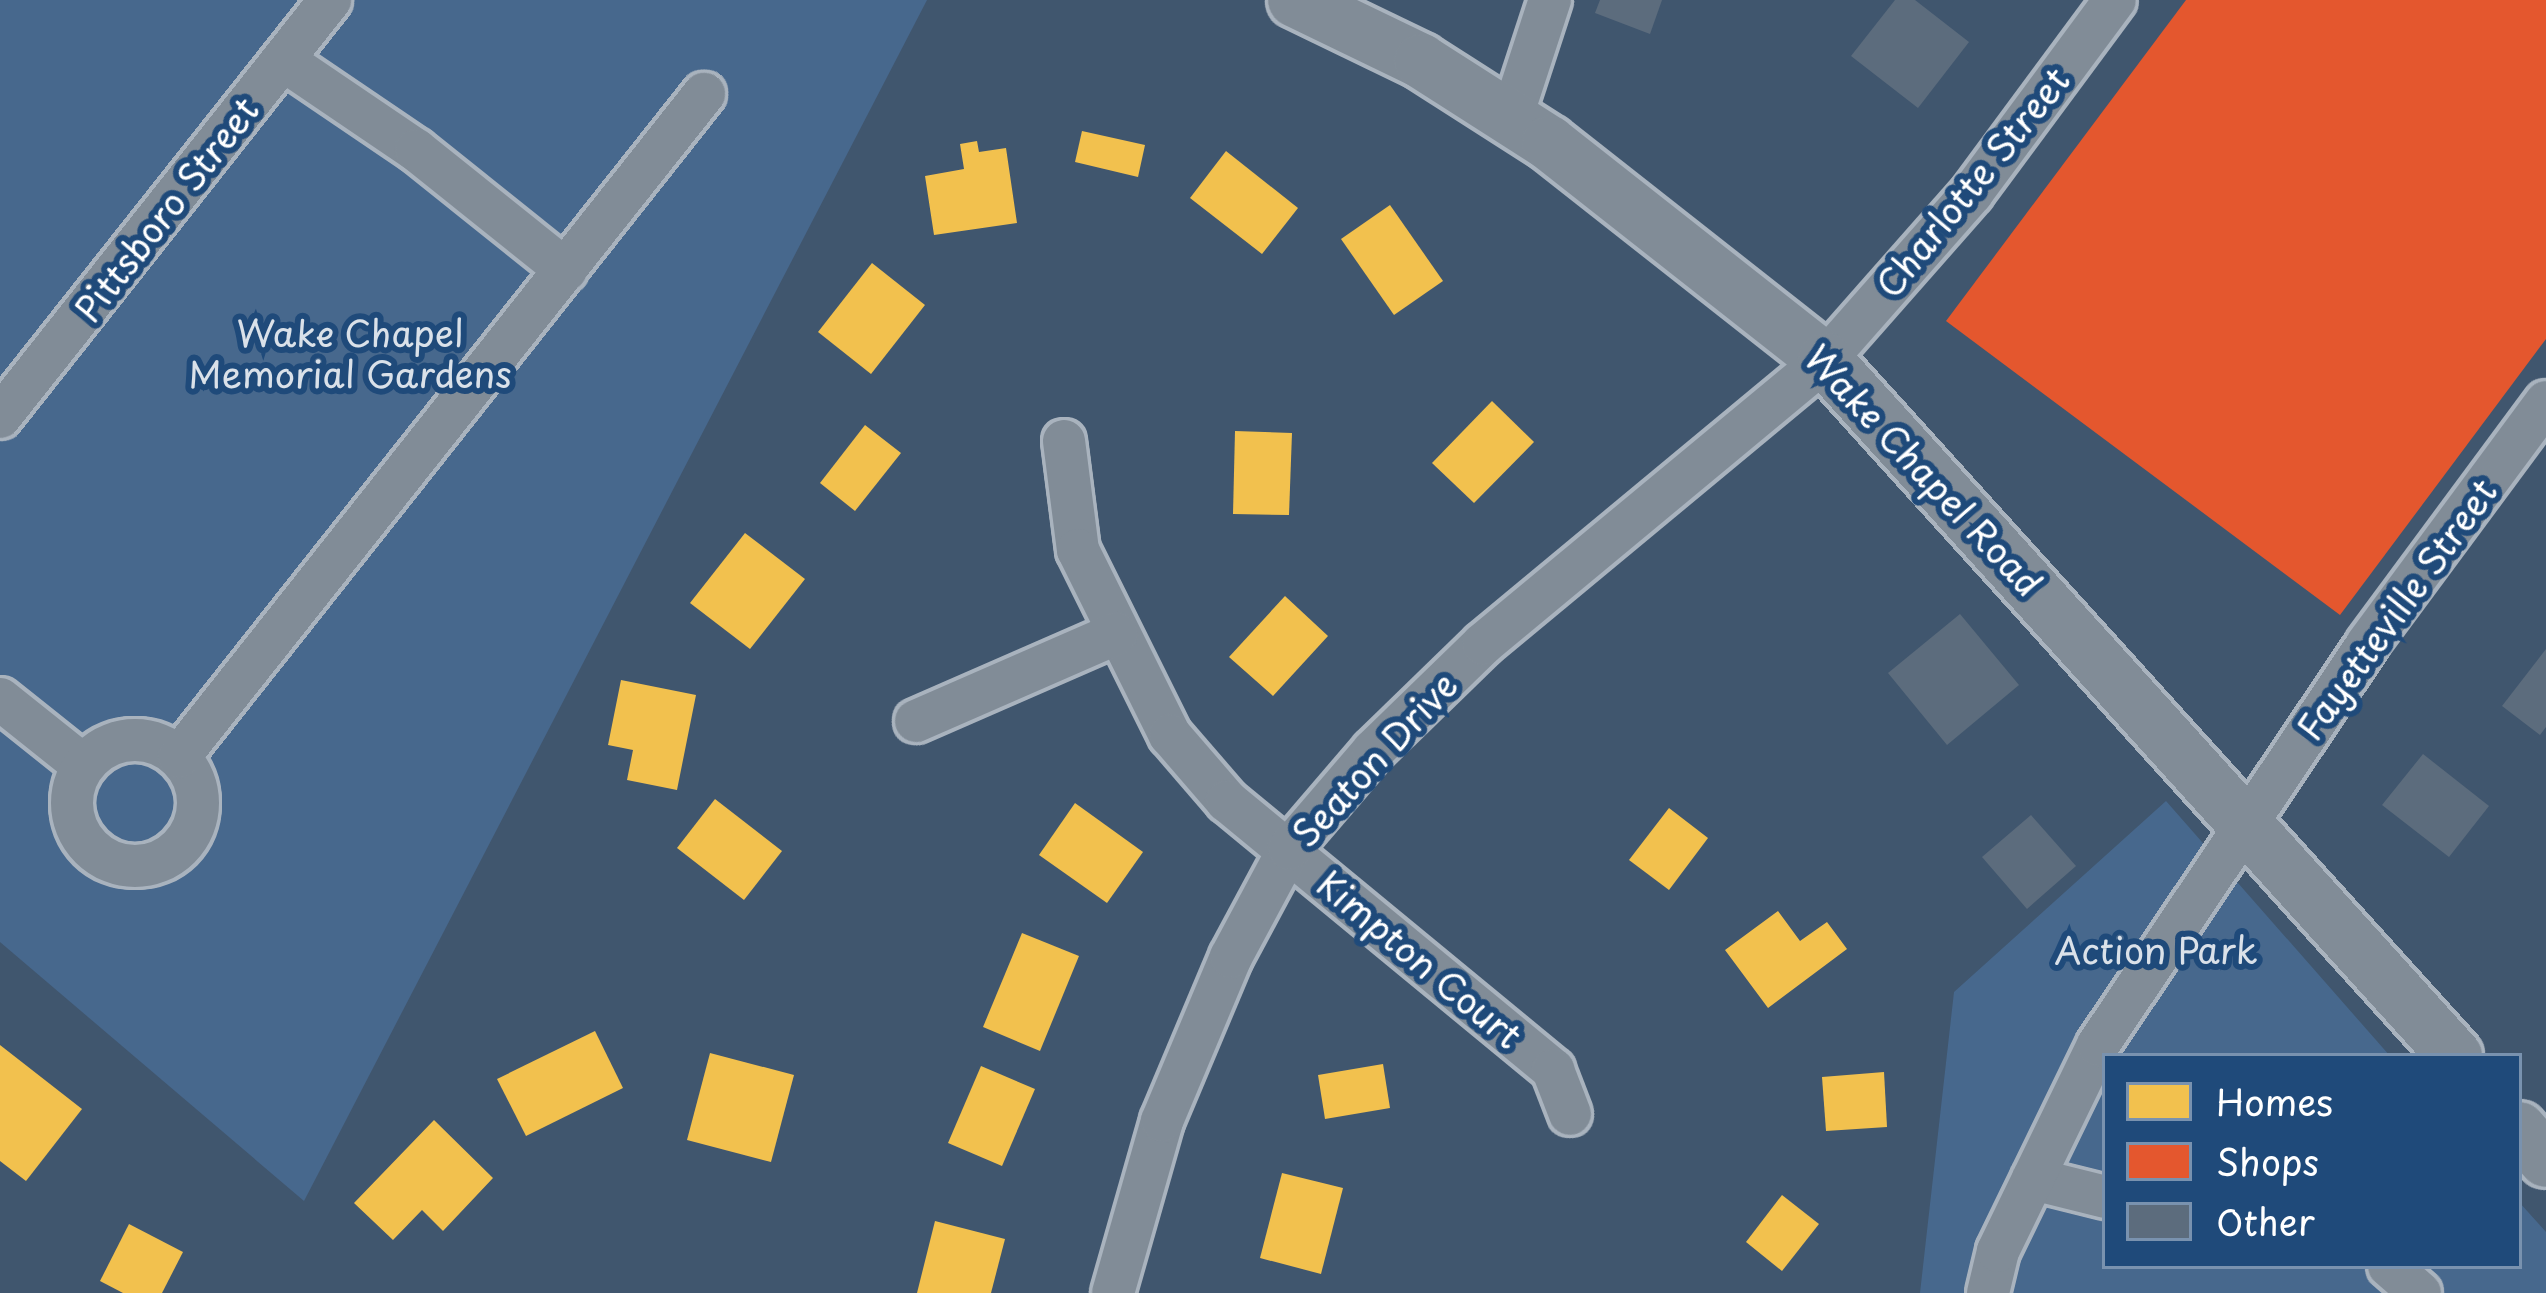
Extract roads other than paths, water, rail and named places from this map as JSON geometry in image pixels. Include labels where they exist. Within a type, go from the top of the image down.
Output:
[{"type":"main road","name":"Wake Chapel Road","points":[[1295,0],[1421,61],[1511,119],[1685,244],[1825,360],[2248,818],[2452,1053]]},
{"type":"main road","points":[[2522,1132],[2546,1160]]},
{"type":"street","name":"Pittsboro Street","points":[[0,417],[330,0]]},
{"type":"street","points":[[1511,119],[1550,0]]},
{"type":"street","name":"Charlotte Street","points":[[1825,360],[1972,193],[2115,0]]},
{"type":"street","points":[[283,60],[416,150],[566,270]]},
{"type":"street","points":[[178,757],[704,94]]},
{"type":"street","name":"Seaton Drive","points":[[1113,1293],[1162,1121],[1231,957],[1289,849],[1373,751],[1484,644],[1825,360]]},
{"type":"street","name":"Fayetteville Street","points":[[1988,1293],[1998,1251],[2098,1045],[2248,818],[2546,402]]},
{"type":"street","name":"Kimpton Court","points":[[1064,441],[1078,550],[1170,735],[1227,801],[1553,1070],[1570,1114]]},
{"type":"street","points":[[916,721],[1117,633]]},
{"type":"street","points":[[0,699],[84,766]]},
{"type":"street","points":[[119,742],[160,745],[178,757],[198,792],[191,833],[178,850],[141,867],[121,866],[86,844],[72,805],[84,766],[119,742]]},
{"type":"street","points":[[2033,1179],[2102,1196]]},
{"type":"street","points":[[2392,1269],[2420,1293]]},
{"type":"park label","name":"Wake Chapel Memorial Gardens","points":[[350,352]]},
{"type":"park label","name":"Action Park","points":[[2156,950]]}]
